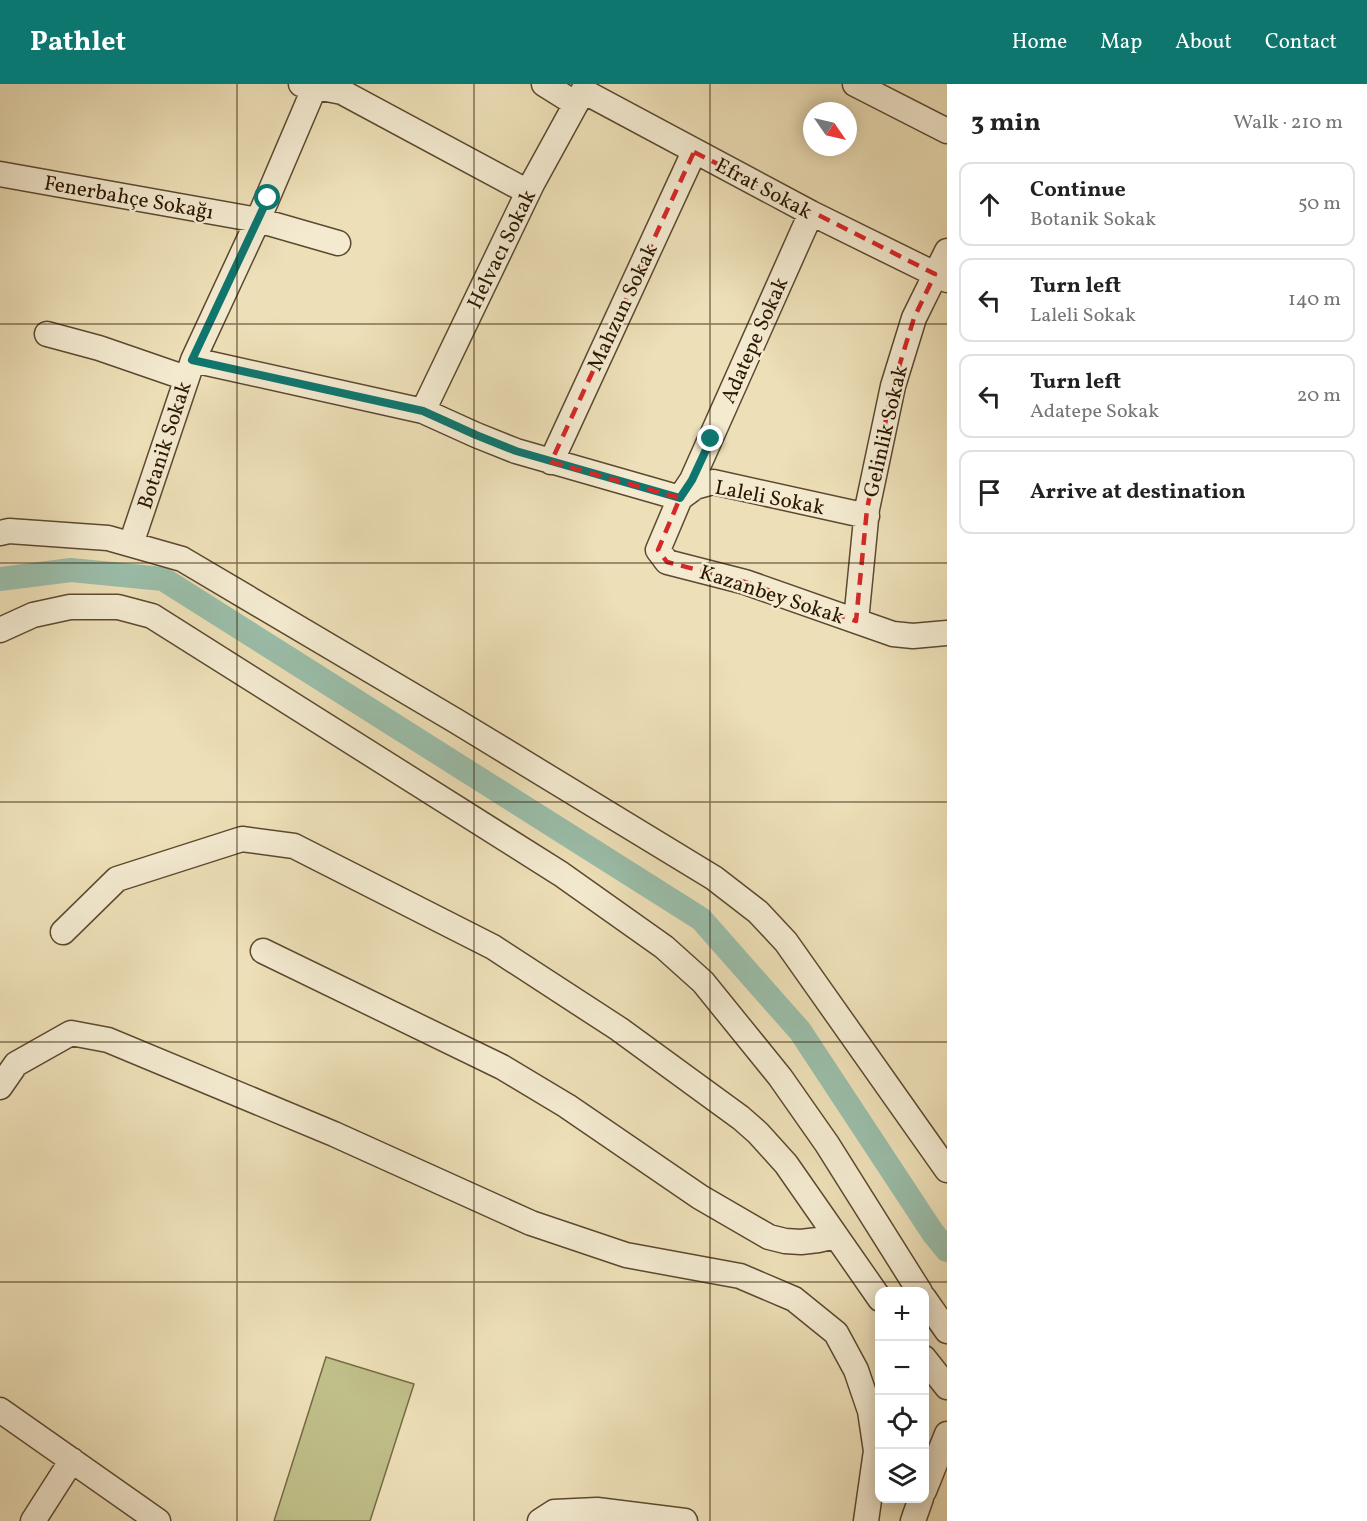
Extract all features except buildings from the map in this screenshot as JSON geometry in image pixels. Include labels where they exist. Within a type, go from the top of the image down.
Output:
[{"type":"street","name":"Efrat Sokak","points":[[544,84],[580,98],[694,152],[941,277]]},
{"type":"street","points":[[855,84],[947,131]]},
{"type":"street","points":[[310,85],[342,92],[528,192]]},
{"type":"street","name":"Botanik Sokak","points":[[131,544],[189,369],[258,220],[310,85]]},
{"type":"street","name":"Helvacı Sokak","points":[[423,411],[528,192],[580,98]]},
{"type":"street","name":"Mahzun Sokak","points":[[551,462],[694,152]]},
{"type":"street","name":"Fenerbahçe Sokağı","points":[[0,174],[258,220],[338,243]]},
{"type":"street","name":"Adatepe Sokak","points":[[680,498],[692,480],[811,213]]},
{"type":"street","name":"Gelinlik Sokak","points":[[856,621],[867,516],[893,386],[914,318],[941,277],[947,250]]},
{"type":"street","points":[[47,334],[189,369],[423,411],[476,435],[551,462],[680,498]]},
{"type":"street","name":"Laleli Sokak","points":[[680,498],[695,488],[713,482],[867,516]]},
{"type":"street","name":"Kazanbey Sokak","points":[[680,498],[658,550],[667,562],[745,582],[893,634],[913,636],[947,633]]},
{"type":"street","points":[[0,533],[9,531],[108,538],[182,559],[456,721],[714,878],[758,912],[786,942],[947,1170]]},
{"type":"street","points":[[0,630],[33,615],[70,607],[118,607],[152,616],[561,874],[664,947],[703,982],[780,1077],[827,1144],[917,1287]]},
{"type":"street","points":[[63,932],[117,879],[242,839],[294,846],[493,947],[619,1029],[741,1118],[786,1164],[875,1293]]},
{"type":"street","points":[[263,951],[472,1051],[522,1078],[700,1197],[769,1237],[801,1242],[835,1236]]},
{"type":"street","points":[[0,1087],[16,1064],[71,1033],[108,1040],[334,1134],[531,1224],[626,1255],[740,1276],[794,1299],[836,1333],[856,1370],[870,1412],[876,1451],[866,1521]]},
{"type":"street","points":[[929,1305],[947,1332]]},
{"type":"street","points":[[929,1364],[947,1387]]},
{"type":"street","points":[[0,1410],[158,1521]]},
{"type":"street","points":[[929,1479],[947,1434]]},
{"type":"street","points":[[33,1521],[72,1460]]},
{"type":"street","points":[[913,1521],[919,1503]]},
{"type":"street","points":[[540,1521],[555,1512],[597,1510],[676,1520]]},
{"type":"highlighted area","points":[[694,152],[935,274],[914,318],[893,386],[867,509],[856,621],[745,582],[667,562],[658,550],[680,498],[551,462]]},
{"type":"shaded area","points":[[326,1357],[414,1384],[370,1521],[274,1521]]},
{"type":"waterway","points":[[0,579],[71,570],[163,579],[701,919],[800,1031],[933,1233],[947,1250]]},
{"type":"route","points":[[268,198],[192,360],[423,411],[516,451],[680,498],[692,480],[711,439]]}]
